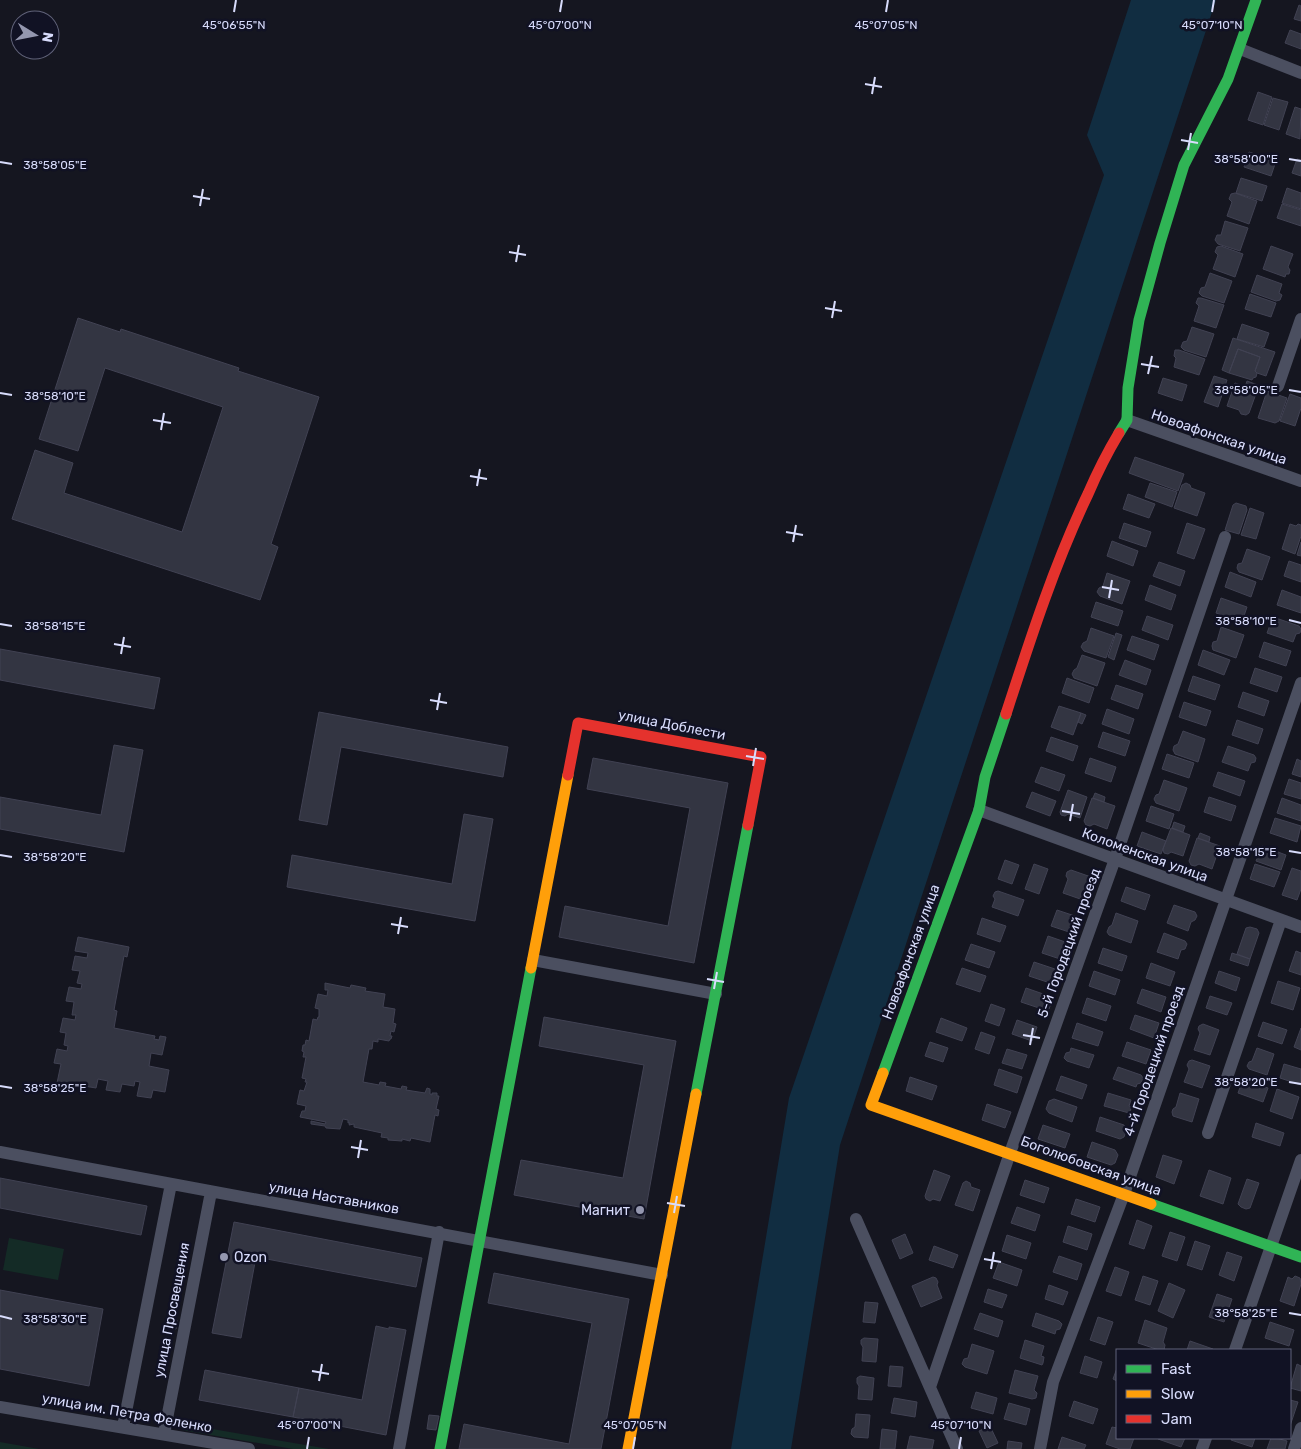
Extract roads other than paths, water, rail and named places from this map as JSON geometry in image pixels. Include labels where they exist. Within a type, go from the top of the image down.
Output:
[{"type":"street","points":[[1126,420],[1128,388],[1139,320],[1184,165],[1228,79],[1256,0]]},
{"type":"street","points":[[1240,49],[1301,73]]},
{"type":"street","points":[[1278,386],[1301,319]]},
{"type":"street","name":"Новоафонская улица","points":[[871,1105],[979,810],[985,777],[1026,652],[1069,534],[1108,451],[1126,420],[1301,481]]},
{"type":"street","name":"5-й Городецкий проезд","points":[[930,1387],[1010,1153],[1115,859],[1225,537]]},
{"type":"street","name":"4-й Городецкий проезд","points":[[1040,1449],[1054,1382],[1124,1194],[1301,683]]},
{"type":"street","name":"улица Доблести","points":[[533,960],[578,723],[761,757],[716,994]]},
{"type":"street","name":"Коломенская улица","points":[[979,810],[1301,927]]},
{"type":"street","points":[[1208,1133],[1281,920]]},
{"type":"street","points":[[440,1449],[533,960],[716,994],[628,1449]]},
{"type":"street","name":"Боголюбовская улица","points":[[871,1105],[1301,1257]]},
{"type":"street","name":"улица Наставников","points":[[0,1152],[211,1192],[439,1232],[662,1275]]},
{"type":"street","points":[[1236,1349],[1301,1160]]},
{"type":"street","points":[[123,1428],[171,1184]]},
{"type":"street","name":"улица Просвещения","points":[[164,1434],[211,1192]]},
{"type":"street","points":[[856,1219],[957,1449]]},
{"type":"street","points":[[399,1449],[439,1232]]},
{"type":"street","name":"улица им. Петра Феленко","points":[[0,1407],[249,1449]]},
{"type":"street","points":[[1294,1449],[1301,1428]]},
{"type":"water","points":[[1131,0],[1216,0],[840,1145],[791,1449],[731,1449],[789,1098],[1104,175],[1087,135]]},
{"type":"place","name":"Магнит","points":[[640,1210]]},
{"type":"place","name":"Ozon","points":[[224,1257]]}]
